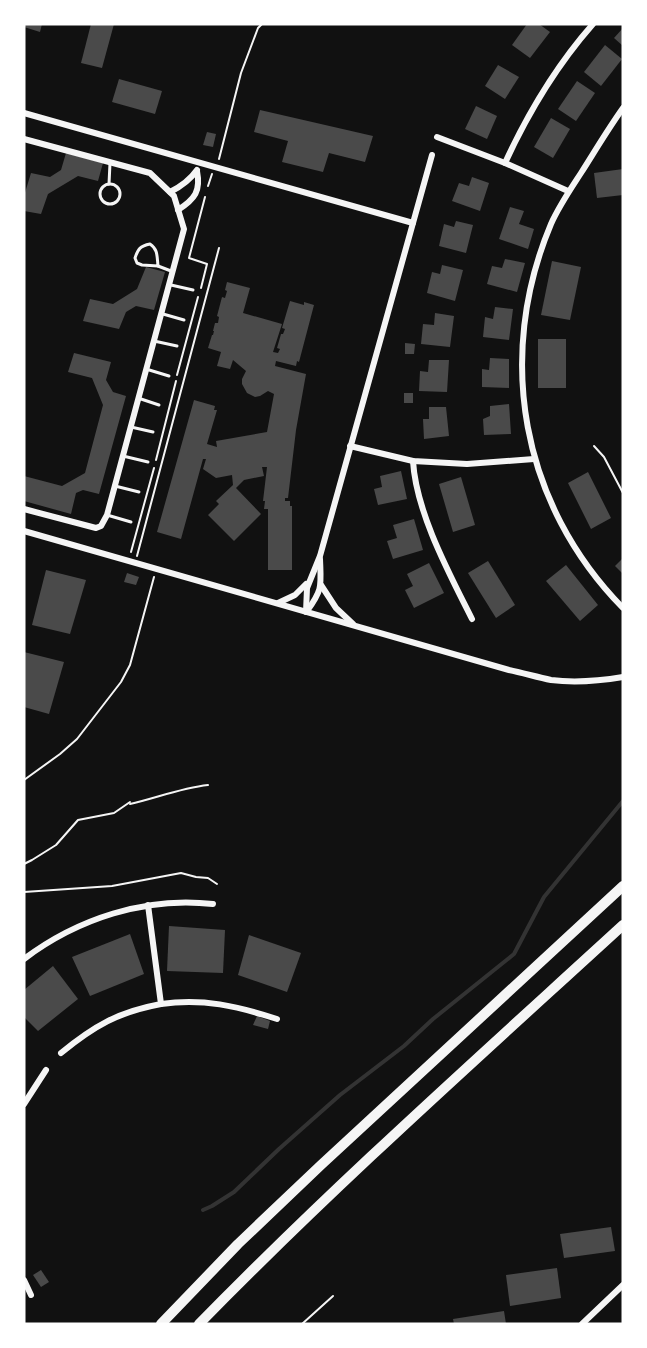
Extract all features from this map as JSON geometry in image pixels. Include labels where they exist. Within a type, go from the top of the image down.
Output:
[{"type":"highway","points":[[161,1324],[238,1244],[321,1165],[623,886]]},
{"type":"highway","points":[[199,1324],[376,1152],[623,925]]},
{"type":"street","points":[[505,163],[553,76],[593,24]]},
{"type":"street","points":[[623,108],[568,190],[538,258],[523,336],[522,373],[524,402],[534,459],[551,503],[585,562],[623,608]]},
{"type":"street","points":[[24,113],[413,223]]},
{"type":"street","points":[[437,137],[568,190]]},
{"type":"street","points":[[24,139],[150,173],[174,196],[184,229],[107,515],[101,526],[96,528],[24,509]]},
{"type":"street","points":[[306,612],[306,591],[320,556],[432,155]]},
{"type":"street","points":[[170,192],[190,180],[197,171],[199,163]]},
{"type":"street","points":[[178,210],[195,196],[199,182],[197,171]]},
{"type":"street","points":[[350,446],[413,461],[467,464],[534,459]]},
{"type":"street","points":[[413,461],[426,519],[472,619]]},
{"type":"street","points":[[24,531],[356,627],[550,680],[593,681],[623,676]]},
{"type":"street","points":[[306,612],[318,595],[321,585],[320,556]]},
{"type":"street","points":[[277,603],[295,595],[309,582]]},
{"type":"street","points":[[321,585],[336,608],[356,627]]},
{"type":"street","points":[[24,959],[51,941],[113,914],[148,905],[181,902],[213,904]]},
{"type":"street","points":[[148,905],[161,1004]]},
{"type":"street","points":[[61,1053],[88,1032],[112,1018],[161,1004],[191,1001],[224,1004],[277,1018]]},
{"type":"street","points":[[24,1104],[46,1070]]},
{"type":"street","points":[[24,1280],[31,1295]]},
{"type":"street","points":[[582,1324],[623,1285]]},
{"type":"lane","points":[[109,184],[111,162]]},
{"type":"lane","points":[[109,184],[116,186],[120,191],[120,198],[111,204],[104,203],[100,197],[103,187],[109,184]]},
{"type":"lane","points":[[158,266],[154,246],[143,245],[138,249],[135,258],[137,263],[158,266],[173,272]]},
{"type":"lane","points":[[169,284],[193,290]]},
{"type":"lane","points":[[161,314],[184,320]]},
{"type":"lane","points":[[154,341],[177,346]]},
{"type":"lane","points":[[146,369],[169,376]]},
{"type":"lane","points":[[138,398],[159,405]]},
{"type":"lane","points":[[131,427],[153,432]]},
{"type":"lane","points":[[123,456],[148,462]]},
{"type":"lane","points":[[115,486],[139,492]]},
{"type":"lane","points":[[107,515],[131,522]]},
{"type":"path","points":[[132,562],[207,264],[189,258],[241,73],[258,28],[262,24]]},
{"type":"path","points":[[132,562],[219,248]]},
{"type":"path","points":[[594,446],[604,457],[623,494]]},
{"type":"path","points":[[24,780],[70,746],[122,682],[130,665],[156,569]]},
{"type":"path","points":[[24,864],[56,845],[78,820],[114,813],[129,804],[190,787],[208,785]]},
{"type":"path","points":[[24,892],[112,886],[181,873],[208,878],[217,884]]},
{"type":"path","points":[[302,1324],[333,1296]]},
{"type":"building","points":[[24,24],[42,24],[40,32],[24,27]]},
{"type":"building","points":[[91,24],[114,24],[102,68],[81,63]]},
{"type":"building","points":[[527,24],[539,24],[550,32],[530,58],[512,45]]},
{"type":"building","points":[[623,28],[623,46],[614,38]]},
{"type":"building","points":[[605,45],[622,59],[601,86],[584,72]]},
{"type":"building","points":[[498,65],[519,77],[505,99],[485,86]]},
{"type":"building","points":[[119,79],[162,91],[155,114],[112,102]]},
{"type":"building","points":[[577,81],[595,93],[576,121],[558,109]]},
{"type":"building","points":[[476,106],[497,116],[487,139],[465,129]]},
{"type":"building","points":[[260,110],[373,136],[365,162],[329,153],[323,172],[282,162],[288,141],[254,132]]},
{"type":"building","points":[[551,118],[570,129],[553,158],[534,147]]},
{"type":"building","points":[[207,132],[216,134],[213,147],[203,145]]},
{"type":"building","points":[[66,153],[103,163],[98,181],[78,176],[48,194],[41,214],[24,211],[24,196],[31,173],[50,177],[61,170]]},
{"type":"building","points":[[623,169],[623,195],[597,198],[594,173]]},
{"type":"building","points":[[472,177],[489,183],[480,211],[452,201],[459,183],[469,186]]},
{"type":"building","points":[[510,207],[524,211],[519,224],[534,229],[528,249],[499,239]]},
{"type":"building","points":[[456,221],[473,225],[466,253],[439,246],[444,224],[454,227]]},
{"type":"building","points":[[505,259],[525,263],[517,292],[487,284],[492,266],[502,268]]},
{"type":"building","points":[[552,261],[581,267],[570,320],[541,315]]},
{"type":"building","points":[[442,265],[463,270],[455,301],[427,293],[432,272],[440,274]]},
{"type":"building","points":[[146,267],[165,272],[154,310],[136,306],[126,312],[119,329],[83,321],[90,299],[113,304],[137,289]]},
{"type":"building","points":[[227,282],[250,288],[243,313],[282,324],[273,352],[278,353],[280,349],[277,348],[285,329],[282,328],[290,301],[314,305],[299,362],[297,361],[296,366],[276,361],[275,366],[306,374],[296,430],[288,498],[285,498],[285,501],[290,501],[290,506],[292,506],[292,570],[268,570],[268,509],[264,509],[265,501],[263,501],[267,467],[262,467],[264,476],[244,480],[236,488],[261,514],[234,541],[208,515],[219,504],[216,501],[233,485],[232,475],[216,478],[203,469],[206,459],[203,459],[181,539],[157,532],[194,400],[215,406],[214,410],[217,410],[207,444],[217,447],[216,441],[267,432],[274,394],[268,391],[255,397],[247,393],[242,384],[246,371],[233,360],[230,369],[217,366],[221,352],[208,348],[215,323],[218,323],[219,317],[217,316],[222,297],[225,298]]},
{"type":"building","points":[[495,307],[513,309],[509,340],[483,337],[485,317],[493,319]]},
{"type":"building","points":[[435,313],[454,316],[450,347],[421,344],[423,324],[434,325]]},
{"type":"building","points":[[538,339],[566,339],[566,388],[538,388]]},
{"type":"building","points":[[405,343],[415,344],[414,354],[405,354]]},
{"type":"building","points":[[74,353],[111,362],[106,380],[113,392],[126,396],[99,494],[83,490],[76,493],[71,514],[24,501],[24,476],[62,486],[85,473],[103,405],[92,378],[68,372]]},
{"type":"building","points":[[490,358],[509,359],[509,388],[482,387],[482,369],[489,370]]},
{"type":"building","points":[[429,360],[449,360],[447,392],[419,391],[420,371],[428,372]]},
{"type":"building","points":[[404,393],[413,393],[413,403],[404,403]]},
{"type":"building","points":[[509,404],[511,434],[484,435],[483,419],[490,416],[490,406]]},
{"type":"building","points":[[429,407],[446,407],[449,436],[424,439],[423,419],[429,419]]},
{"type":"building","points":[[401,471],[407,499],[378,505],[374,489],[382,487],[380,476]]},
{"type":"building","points":[[588,472],[611,518],[591,529],[568,483]]},
{"type":"building","points":[[461,477],[475,525],[453,532],[439,484]]},
{"type":"building","points":[[414,519],[423,550],[393,559],[387,541],[397,538],[393,525]]},
{"type":"building","points":[[623,558],[623,574],[615,566]]},
{"type":"building","points":[[488,561],[515,605],[496,618],[468,573]]},
{"type":"building","points":[[429,563],[444,593],[414,608],[405,590],[413,586],[407,574]]},
{"type":"building","points":[[566,565],[598,605],[580,621],[546,581]]},
{"type":"building","points":[[46,570],[86,580],[70,634],[32,625]]},
{"type":"building","points":[[127,573],[139,577],[136,585],[124,582]]},
{"type":"building","points":[[24,652],[64,662],[49,714],[24,707]]},
{"type":"building","points":[[169,926],[225,930],[223,973],[167,971]]},
{"type":"building","points":[[130,934],[144,974],[90,996],[72,957]]},
{"type":"building","points":[[249,935],[301,953],[287,992],[238,975]]},
{"type":"building","points":[[53,966],[78,999],[38,1031],[24,1017],[24,990]]},
{"type":"building","points":[[257,1016],[270,1021],[268,1029],[253,1025]]},
{"type":"building","points":[[611,1227],[615,1251],[564,1258],[560,1234]]},
{"type":"building","points":[[557,1268],[561,1298],[510,1306],[506,1275]]},
{"type":"building","points":[[41,1270],[49,1282],[41,1287],[33,1275]]},
{"type":"building","points":[[504,1311],[506,1324],[454,1324],[453,1319]]},
{"type":"waterway","points":[[203,1210],[234,1192],[340,1095],[404,1046],[433,1019],[514,954],[544,897],[623,801]]}]
